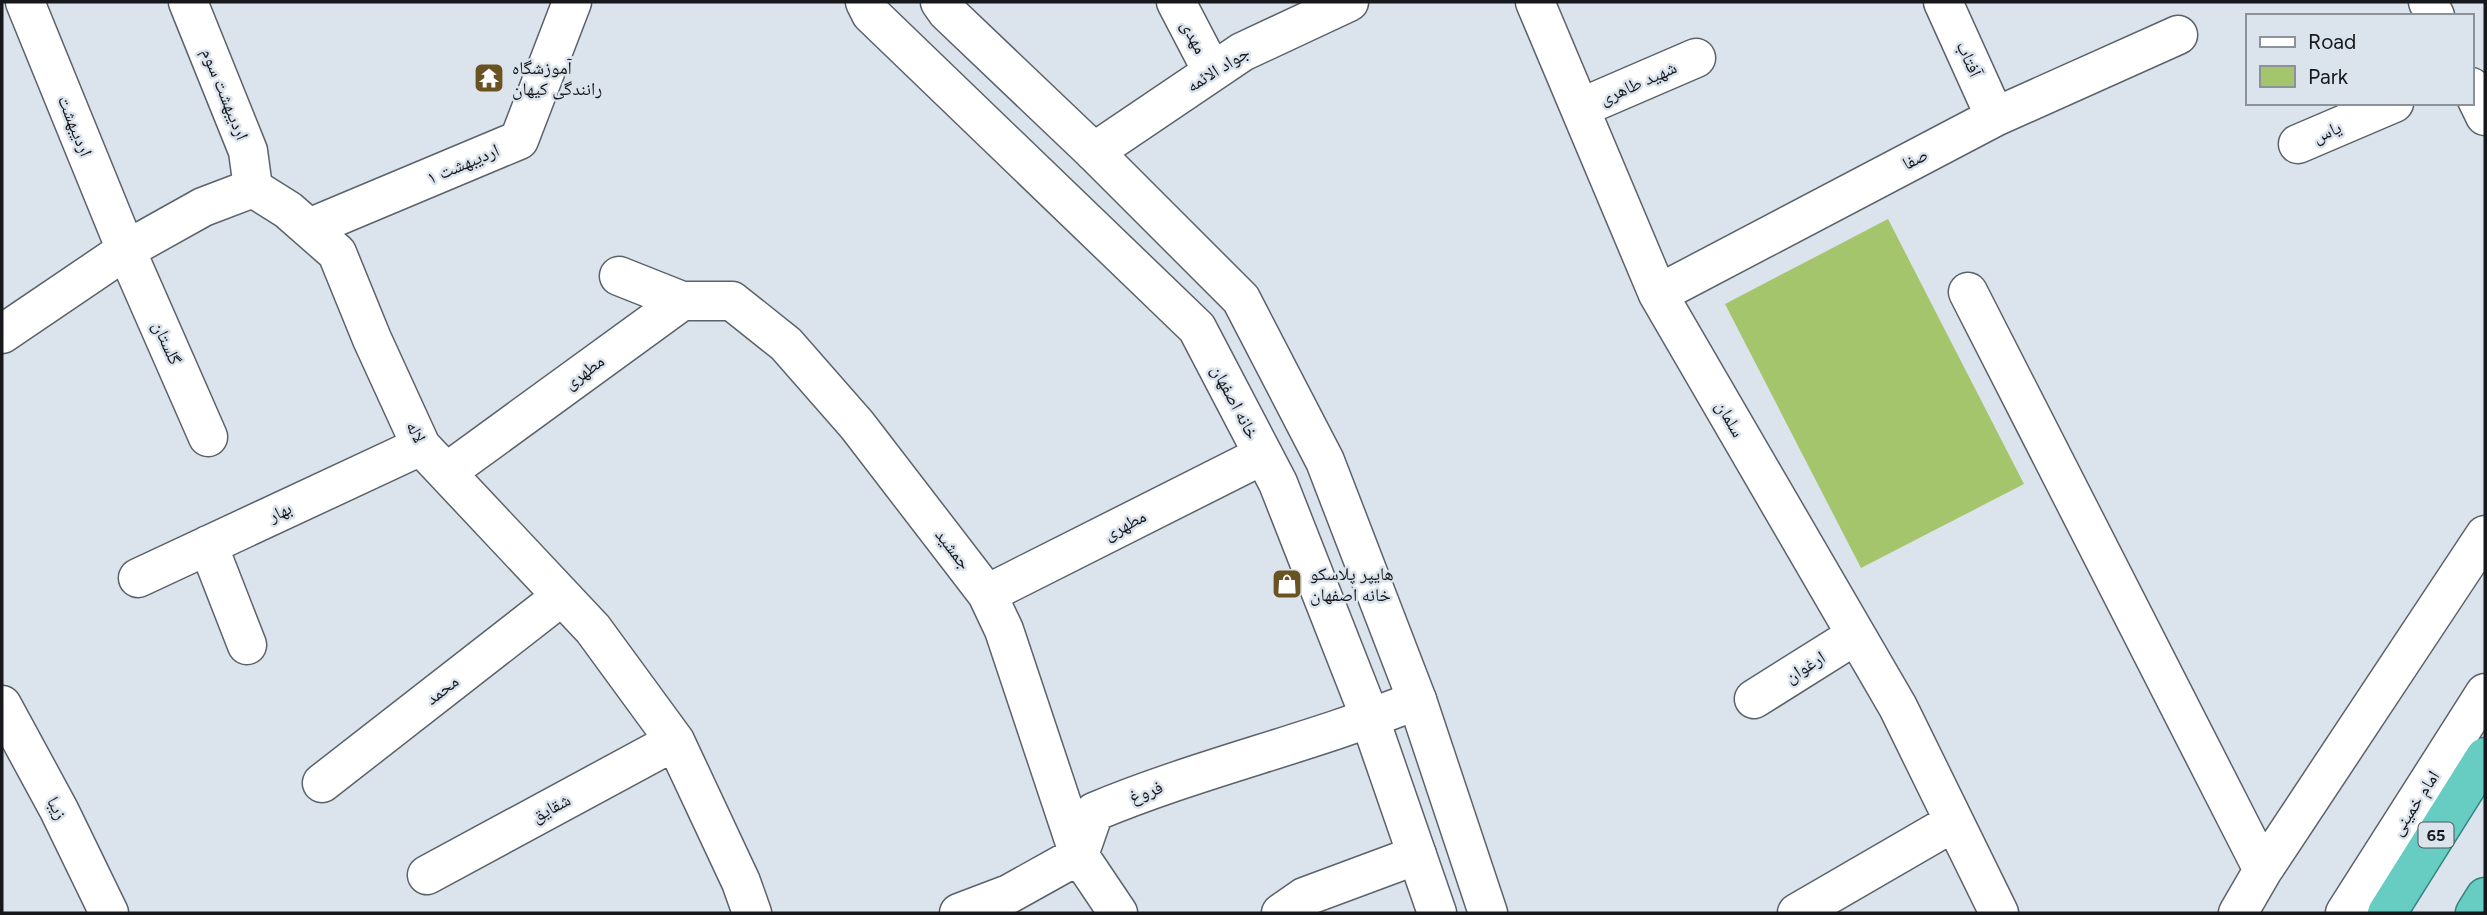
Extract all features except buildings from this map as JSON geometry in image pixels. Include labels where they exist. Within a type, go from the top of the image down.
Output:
[{"type":"highway","name":"65","points":[[2387,913],[2485,757]]},
{"type":"highway","points":[[2475,913],[2485,897]]},
{"type":"street","name":"اردیبهشت","points":[[25,2],[126,250]]},
{"type":"street","name":"اردیبهشت سوم","points":[[188,2],[248,151],[253,188]]},
{"type":"street","name":"اردیبهشت ۱","points":[[309,229],[519,139],[572,2]]},
{"type":"street","name":"خانه اصفهان","points":[[865,2],[871,14],[1196,328],[1278,483],[1370,719],[1437,913]]},
{"type":"street","points":[[940,2],[947,12],[1094,152],[1241,299],[1325,461],[1418,700],[1488,913]]},
{"type":"street","name":"مهدی","points":[[1176,2],[1212,71]]},
{"type":"street","name":"جواد الائمه","points":[[1094,152],[1242,52],[1349,2]]},
{"type":"street","name":"سلمان","points":[[1535,2],[1658,294],[1898,708],[1999,913]]},
{"type":"street","name":"آفتاب","points":[[1944,2],[1995,117]]},
{"type":"street","name":"صفا","points":[[1658,294],[1995,117],[2178,35]]},
{"type":"street","name":"شهید طاهری","points":[[1580,108],[1696,58]]},
{"type":"street","points":[[2473,91],[2485,116]]},
{"type":"street","name":"یاس","points":[[2298,144],[2389,105]]},
{"type":"street","points":[[2,334],[126,250],[203,207],[253,188]]},
{"type":"street","name":"لاله","points":[[253,188],[288,210],[337,253],[372,339],[434,459],[593,629],[675,741],[741,883],[752,913]]},
{"type":"street","name":"گلستان","points":[[126,250],[208,437]]},
{"type":"street","points":[[619,276],[681,301]]},
{"type":"street","points":[[1968,292],[2263,870]]},
{"type":"street","name":"مطهری","points":[[434,459],[681,301]]},
{"type":"street","name":"جمشید","points":[[681,301],[732,301],[786,344],[848,415],[987,594],[1004,630],[1079,855],[1118,913]]},
{"type":"street","name":"مطهری","points":[[987,594],[1263,455]]},
{"type":"street","name":"بهار","points":[[138,578],[208,545],[434,459]]},
{"type":"street","points":[[2238,913],[2263,870],[2485,535]]},
{"type":"street","points":[[208,545],[247,645]]},
{"type":"street","name":"محمد","points":[[322,783],[562,596]]},
{"type":"street","name":"ارغوان","points":[[1754,699],[1856,635]]},
{"type":"street","name":"امام خمینی","points":[[2345,913],[2485,693]]},
{"type":"street","points":[[1370,719],[1418,700]]},
{"type":"street","name":"زیبا","points":[[2,705],[59,810],[109,913]]},
{"type":"street","name":"فروغ","points":[[1079,855],[1094,812],[1140,793],[1370,719]]},
{"type":"street","name":"شقایق","points":[[427,875],[675,741]]},
{"type":"street","points":[[1797,913],[1954,822]]},
{"type":"street","points":[[959,913],[1009,894],[1079,855]]},
{"type":"street","points":[[1281,913],[1304,897],[1417,855]]},
{"type":"green space","points":[[1888,219],[2024,484],[1861,568],[1725,304]]},
{"type":"place","name":"آموزشگاه رانندگی کیهان","points":[[489,78]]},
{"type":"place","name":"هایپر پلاسکو خانه اصفهان","points":[[1287,584]]}]
